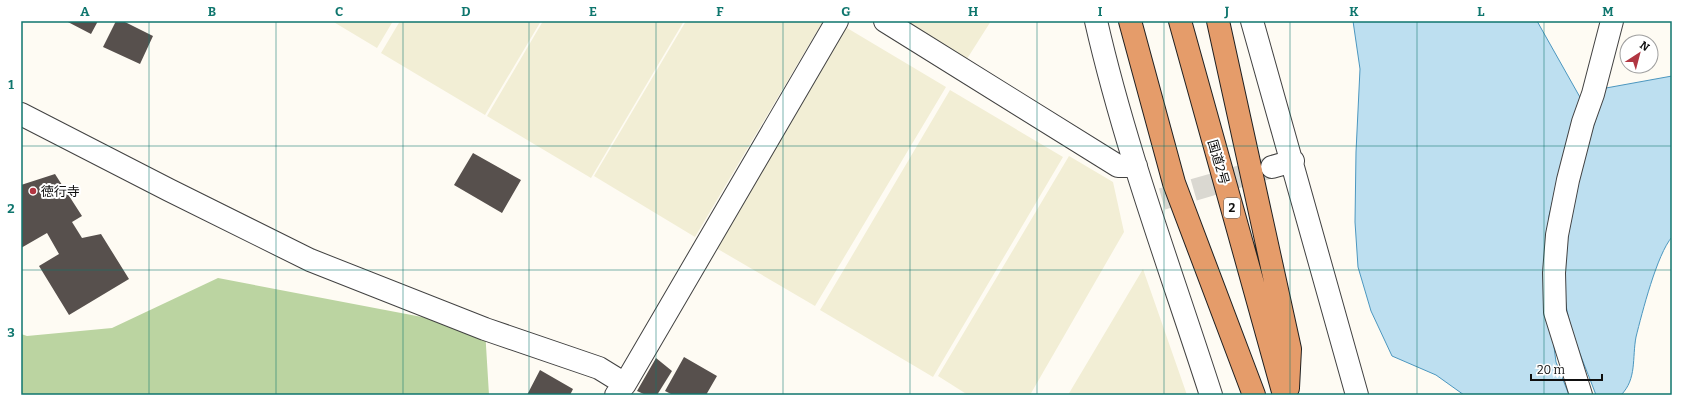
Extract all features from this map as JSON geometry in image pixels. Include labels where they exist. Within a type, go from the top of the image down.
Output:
[{"type":"highway","points":[[1130,21],[1174,184],[1254,395]]},
{"type":"highway","name":"国道2号","points":[[1180,21],[1284,395]]},
{"type":"highway","points":[[1218,21],[1290,349],[1288,395]]},
{"type":"street","points":[[21,114],[310,260],[485,329],[599,368],[621,390],[836,21]]},
{"type":"street","points":[[885,21],[1118,166],[1136,166]]},
{"type":"street","points":[[1096,21],[1109,79],[1136,166],[1155,201],[1211,395]]},
{"type":"street","points":[[1252,21],[1282,164],[1357,395]]},
{"type":"street","points":[[1581,395],[1555,312],[1554,273],[1557,235],[1568,180],[1612,21]]},
{"type":"shaded area","points":[[332,21],[393,21],[377,48]]},
{"type":"shaded area","points":[[400,21],[541,21],[485,115],[381,53]]},
{"type":"shaded area","points":[[543,21],[684,21],[591,178],[487,116]]},
{"type":"shaded area","points":[[686,21],[823,21],[695,237],[594,176]]},
{"type":"shaded area","points":[[891,21],[991,21],[965,62]]},
{"type":"shaded area","points":[[842,25],[946,87],[815,306],[711,245]]},
{"type":"shaded area","points":[[950,90],[1063,157],[933,377],[820,310]]},
{"type":"shaded area","points":[[1069,156],[1113,182],[1124,232],[1030,395],[968,395],[938,376]]},
{"type":"shaded area","points":[[1143,269],[1187,395],[1068,395]]},
{"type":"green space","points":[[218,278],[485,329],[489,395],[21,395],[21,334],[27,336],[112,328]]},
{"type":"water","points":[[1353,21],[1537,21],[1581,99],[1566,146],[1549,216],[1546,287],[1556,362],[1569,395],[1464,395],[1436,375],[1392,356],[1371,311],[1358,267],[1355,222],[1356,152],[1360,69]]},
{"type":"water","points":[[1672,76],[1672,237],[1661,256],[1646,299],[1636,337],[1630,382],[1621,395],[1596,395],[1576,343],[1567,311],[1564,283],[1564,255],[1567,226],[1573,198],[1580,169],[1606,88]]},
{"type":"building","points":[[66,21],[98,21],[91,34]]},
{"type":"building","points":[[116,21],[123,21],[153,36],[140,64],[103,47]]},
{"type":"building","points":[[473,153],[521,180],[502,213],[454,185]]},
{"type":"building","points":[[55,174],[82,216],[72,222],[82,238],[101,234],[129,279],[69,315],[39,266],[59,254],[47,233],[21,248],[21,185]]},
{"type":"building","points":[[684,357],[717,376],[706,395],[673,395],[665,391]]},
{"type":"building","points":[[656,358],[672,371],[657,395],[646,395],[637,391]]},
{"type":"building","points":[[540,370],[573,389],[570,395],[527,395]]},
{"type":"tunnel","points":[[1162,199],[1269,168]]},
{"type":"place","name":"徳行寺","points":[[33,191]]}]
